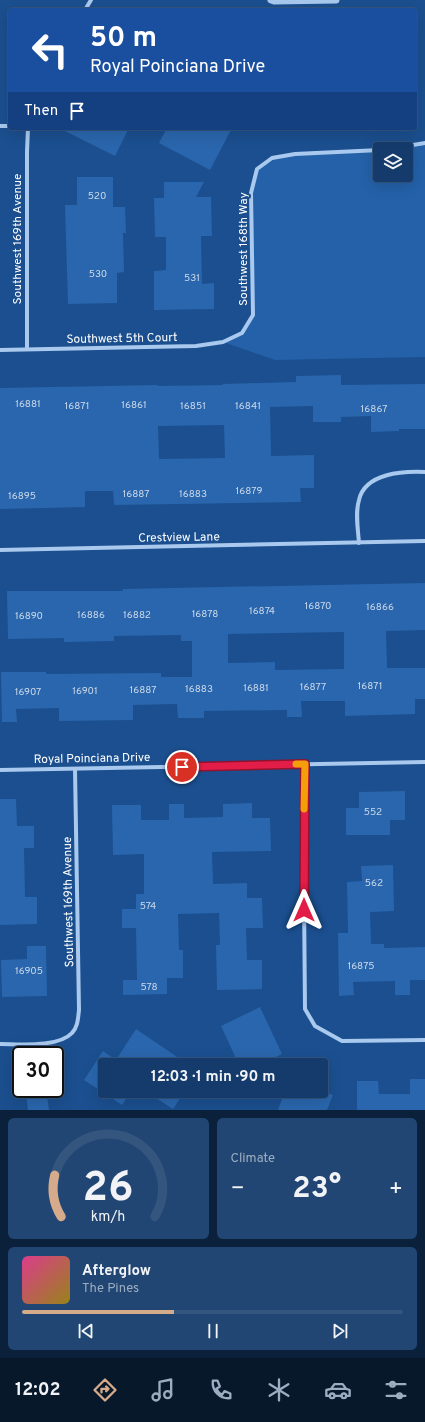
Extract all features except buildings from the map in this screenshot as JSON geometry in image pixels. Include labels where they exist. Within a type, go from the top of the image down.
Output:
[{"type":"street","points":[[271,0],[336,0]]},
{"type":"street","name":"Southwest 169th Avenue","points":[[27,349],[28,130]]},
{"type":"street","points":[[413,145],[425,143]]},
{"type":"street","name":"Southwest 168th Way","points":[[242,333],[253,315],[251,194],[257,169],[272,158],[295,154],[373,150]]},
{"type":"street","name":"Southwest 5th Court","points":[[0,350],[196,346],[224,342],[242,333]]},
{"type":"street","points":[[358,543],[357,509],[362,490],[369,482],[396,474],[414,471],[425,472]]},
{"type":"street","name":"Crestview Lane","points":[[0,550],[425,541]]},
{"type":"street","name":"Royal Poinciana Drive","points":[[0,770],[425,762]]},
{"type":"street","points":[[305,764],[305,1010],[315,1026],[342,1041],[425,1040]]},
{"type":"street","name":"Southwest 169th Avenue","points":[[0,1044],[58,1042],[72,1033],[78,1024],[75,769]]},
{"type":"shaded area","points":[[425,143],[425,357],[275,360],[223,342],[242,333],[253,315],[251,193],[257,169],[272,158],[295,154],[373,150],[373,182],[413,182],[413,145]]},
{"type":"slow traffic","points":[[296,764],[305,764],[304,809]]},
{"type":"route","points":[[182,767],[305,764],[304,910]]}]
